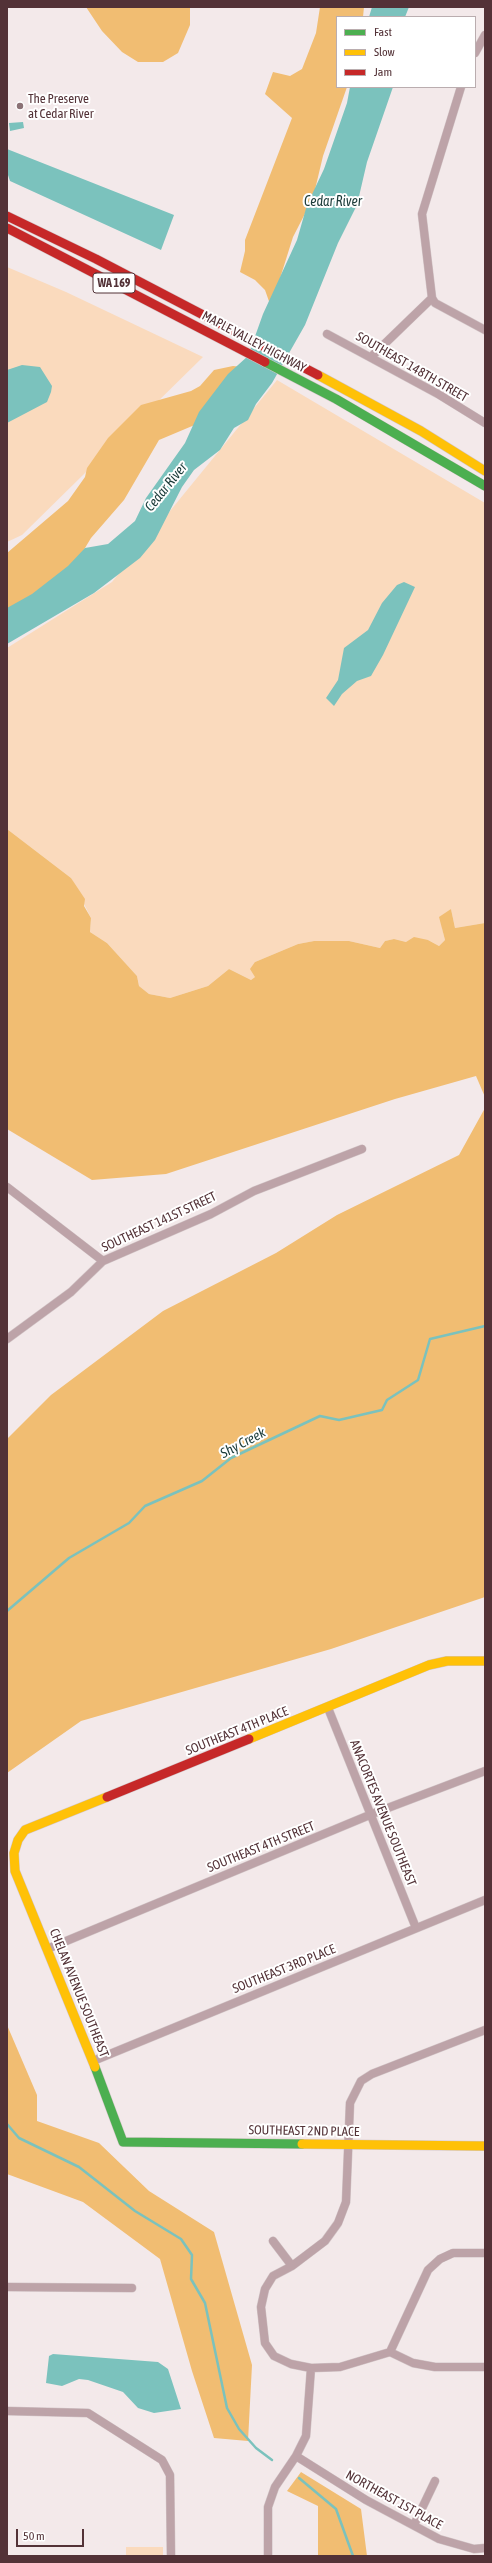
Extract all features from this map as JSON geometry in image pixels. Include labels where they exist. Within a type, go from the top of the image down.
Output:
[{"type":"street","points":[[476,51],[484,36]]},
{"type":"street","points":[[461,88],[422,214],[432,298],[435,303],[485,330]]},
{"type":"street","points":[[7,212],[22,222]]},
{"type":"street","name":"MAPLE VALLEY HIGHWAY","points":[[7,216],[22,222],[300,365],[421,431],[485,471]]},
{"type":"street","name":"MAPLE VALLEY HIGHWAY","points":[[7,228],[295,378],[393,431],[485,486]]},
{"type":"street","points":[[371,356],[432,298]]},
{"type":"street","name":"SOUTHEAST 148TH STREET","points":[[327,334],[371,356],[485,423]]},
{"type":"street","name":"SOUTHEAST 141ST STREET","points":[[7,1339],[71,1292],[103,1261],[211,1214],[254,1190],[362,1149]]},
{"type":"street","points":[[7,1187],[103,1261]]},
{"type":"street","name":"SOUTHEAST 4TH PLACE","points":[[14,1854],[18,1840],[25,1830],[328,1708],[429,1665],[447,1661],[485,1661]]},
{"type":"street","name":"ANACORTES AVENUE SOUTHEAST","points":[[328,1708],[372,1814],[416,1928]]},
{"type":"street","name":"SOUTHEAST 4TH STREET","points":[[47,1949],[372,1814],[485,1771]]},
{"type":"street","name":"CHELAN AVENUE SOUTHEAST","points":[[14,1854],[15,1871],[93,2060],[123,2142]]},
{"type":"street","name":"SOUTHEAST 3RD PLACE","points":[[93,2060],[485,1900]]},
{"type":"street","points":[[485,2030],[372,2074],[361,2081],[350,2103],[350,2144],[346,2202],[338,2222],[326,2241],[292,2266],[273,2276],[265,2289],[261,2306],[262,2331],[265,2342],[274,2356],[291,2364],[311,2368],[340,2367],[390,2352],[413,2363],[435,2367],[485,2367]]},
{"type":"street","name":"SOUTHEAST 2ND PLACE","points":[[123,2142],[485,2146]]},
{"type":"street","points":[[274,2241],[292,2266]]},
{"type":"street","points":[[390,2352],[428,2270],[440,2259],[453,2253],[485,2253]]},
{"type":"street","points":[[7,2287],[132,2288]]},
{"type":"street","points":[[268,2556],[267,2520],[270,2496],[296,2456],[306,2436],[311,2368]]},
{"type":"street","points":[[7,2412],[88,2413],[162,2460],[167,2466],[170,2475],[171,2556]]},
{"type":"street","name":"NORTHEAST 1ST PLACE","points":[[296,2456],[366,2500],[439,2539],[474,2553],[485,2548]]},
{"type":"street","points":[[414,2525],[435,2481]]},
{"type":"shaded area","points":[[86,7],[190,7],[190,25],[178,53],[163,62],[138,62],[122,52],[102,31]]},
{"type":"shaded area","points":[[320,7],[364,7],[363,16],[336,16],[336,88],[347,88],[323,156],[313,198],[293,237],[271,307],[265,290],[255,280],[240,272],[245,251],[245,240],[292,118],[265,94],[273,72],[290,76],[302,69],[316,33]]},
{"type":"shaded area","points":[[7,267],[66,292],[203,357],[22,535],[7,542]]},
{"type":"shaded area","points":[[233,366],[243,367],[197,424],[159,440],[124,500],[91,538],[73,568],[7,614],[7,553],[68,501],[85,477],[87,468],[108,438],[141,405],[191,391],[200,386],[214,370]]},
{"type":"shaded area","points":[[277,380],[485,503],[485,923],[455,928],[451,909],[442,928],[445,940],[439,946],[428,940],[406,942],[394,939],[385,941],[380,948],[349,941],[314,941],[298,944],[255,962],[255,977],[251,980],[229,969],[208,986],[170,998],[149,994],[139,986],[137,976],[107,943],[90,932],[91,918],[71,878],[7,829],[7,648],[112,582]]},
{"type":"shaded area","points":[[7,829],[71,878],[85,899],[84,906],[91,918],[90,932],[107,943],[137,976],[139,986],[149,994],[170,998],[208,986],[229,969],[251,980],[255,977],[250,969],[255,962],[298,944],[314,941],[349,941],[380,948],[385,941],[394,939],[406,942],[414,937],[428,940],[439,946],[445,940],[439,917],[451,909],[455,928],[485,923],[485,1097],[476,1076],[395,1099],[166,1174],[92,1180],[7,1129]]},
{"type":"shaded area","points":[[485,1108],[485,1597],[331,1649],[81,1721],[7,1773],[7,1439],[51,1395],[163,1311],[276,1253],[337,1215],[459,1155]]},
{"type":"shaded area","points":[[7,2025],[37,2095],[37,2121],[99,2143],[149,2191],[214,2232],[252,2365],[248,2441],[214,2438],[192,2371],[160,2259],[83,2202],[7,2174]]},
{"type":"shaded area","points":[[301,2472],[361,2509],[367,2556],[318,2556],[318,2506],[287,2491]]},
{"type":"shaded area","points":[[126,2547],[163,2547],[163,2556],[126,2556]]},
{"type":"water","points":[[372,7],[409,7],[405,16],[369,16]]},
{"type":"water","name":"Cedar River","points":[[350,88],[393,88],[367,162],[357,205],[338,243],[305,325],[272,383],[256,404],[248,420],[234,428],[220,450],[194,470],[182,487],[155,540],[140,558],[94,593],[7,644],[7,608],[32,594],[68,566],[85,548],[108,544],[135,521],[146,498],[185,443],[199,412],[228,374],[248,356],[263,314],[297,240],[307,205],[324,169],[347,103]]},
{"type":"water","points":[[23,122],[24,128],[10,131],[9,123]]},
{"type":"water","points":[[7,149],[174,215],[161,250],[10,181],[7,172]]},
{"type":"water","points":[[22,365],[40,367],[52,386],[51,392],[47,402],[7,423],[7,370]]},
{"type":"water","points":[[404,582],[415,587],[383,655],[371,676],[357,681],[342,694],[334,706],[326,698],[338,680],[344,648],[368,630],[382,603],[397,585]]},
{"type":"water","points":[[53,2354],[158,2362],[168,2369],[181,2409],[154,2413],[138,2408],[123,2392],[88,2380],[79,2379],[62,2386],[46,2383],[49,2356]]},
{"type":"waterway","name":"Shy Creek","points":[[7,1611],[69,1558],[129,1523],[145,1506],[202,1481],[231,1458],[320,1416],[339,1420],[382,1410],[387,1400],[418,1380],[430,1339],[485,1326]]},
{"type":"waterway","points":[[7,2124],[19,2138],[79,2167],[135,2211],[181,2239],[192,2255],[191,2279],[205,2303],[227,2408],[239,2429],[256,2448],[272,2460]]},
{"type":"waterway","points":[[299,2478],[336,2509],[353,2556]]},
{"type":"traffic: fast","points":[[265,362],[336,399],[485,486]]},
{"type":"traffic: fast","points":[[95,2067],[123,2142],[302,2144]]},
{"type":"traffic: slow","points":[[318,375],[421,431],[485,471]]},
{"type":"traffic: slow","points":[[249,1739],[429,1665],[447,1661],[485,1661]]},
{"type":"traffic: slow","points":[[95,2067],[15,1871],[14,1853],[18,1840],[25,1830],[107,1797]]},
{"type":"traffic: slow","points":[[302,2144],[485,2146]]},
{"type":"traffic: jam","points":[[7,216],[96,259],[318,375]]},
{"type":"traffic: jam","points":[[7,228],[265,362]]},
{"type":"traffic: jam","points":[[107,1797],[249,1739]]},
{"type":"place","name":"The Preserve at Cedar River","points":[[20,106]]}]
